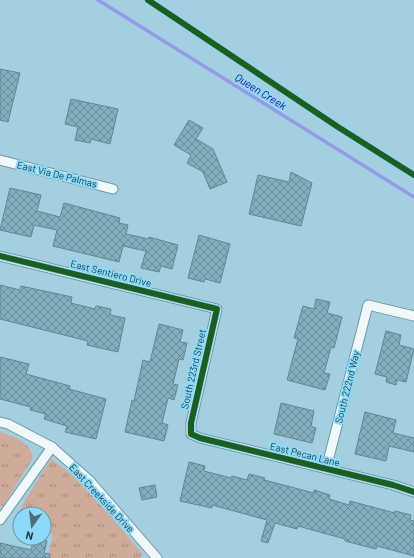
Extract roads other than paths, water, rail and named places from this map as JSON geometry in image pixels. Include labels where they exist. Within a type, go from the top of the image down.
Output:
[{"type":"street","name":"East Via De Palmas","points":[[0,160],[113,189]]},
{"type":"street","name":"East Sentiero Drive","points":[[0,256],[217,309]]},
{"type":"street","name":"South 222nd Way","points":[[326,469],[368,305],[414,316]]},
{"type":"street","name":"South 223rd Street","points":[[191,434],[191,423],[217,309]]},
{"type":"street","name":"East Creekside Drive","points":[[0,422],[8,424],[52,447],[88,480],[157,558]]},
{"type":"street","name":"East Pecan Lane","points":[[191,434],[200,438],[393,485],[414,492]]},
{"type":"street","points":[[0,520],[52,447]]},
{"type":"waterway","name":"Queen Creek","points":[[98,0],[414,197]]}]
